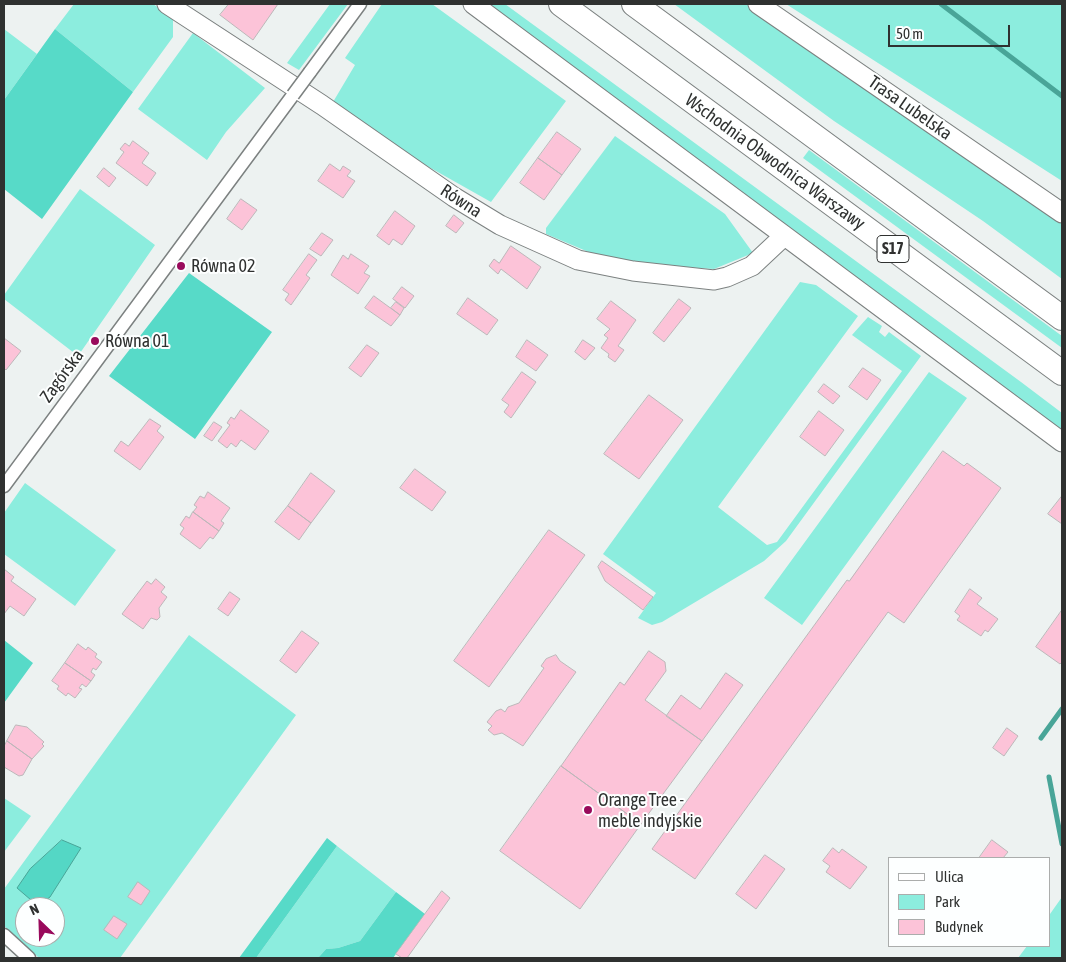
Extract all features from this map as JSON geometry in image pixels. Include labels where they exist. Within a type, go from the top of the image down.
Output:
[{"type":"highway","name":"Wschodnia Obwodnica Warszawy","points":[[561,4],[1062,373]]},
{"type":"highway","name":"S17","points":[[634,4],[1062,318]]},
{"type":"street","name":"Równa","points":[[167,4],[322,105],[454,197],[500,225],[578,260],[633,272],[714,280],[727,277],[752,266],[784,236]]},
{"type":"street","name":"Zagórska","points":[[4,486],[360,4]]},
{"type":"street","points":[[473,4],[1062,442]]},
{"type":"street","name":"Trasa Lubelska","points":[[758,4],[1062,212]]},
{"type":"street","points":[[4,935],[29,958]]},
{"type":"green space","points":[[74,4],[153,4],[173,18],[173,37],[133,92],[55,29]]},
{"type":"green space","points":[[330,4],[348,4],[299,70],[287,63]]},
{"type":"green space","points":[[382,4],[432,4],[566,101],[491,202],[404,153],[333,102],[355,65],[345,58]]},
{"type":"green space","points":[[489,4],[505,4],[1021,382],[1062,413],[1062,432]]},
{"type":"green space","points":[[674,4],[746,4],[1062,222],[1062,279],[983,221],[834,121]]},
{"type":"green space","points":[[786,4],[1062,4],[1062,181]]},
{"type":"green space","points":[[4,29],[37,54],[4,100]]},
{"type":"green space","points":[[193,33],[265,88],[226,132],[207,160],[138,109]]},
{"type":"green space","points":[[615,136],[725,214],[753,253],[714,269],[653,265],[598,256],[546,234],[546,228]]},
{"type":"green space","points":[[809,150],[1062,336],[1062,348],[803,158]]},
{"type":"green space","points":[[80,189],[155,245],[78,356],[4,299],[4,295]]},
{"type":"green space","points":[[800,282],[816,285],[858,316],[718,507],[767,545],[777,542],[902,371],[852,335],[868,317],[882,326],[879,332],[885,337],[889,332],[921,356],[786,541],[764,561],[662,622],[652,625],[638,618],[656,593],[603,554]]},
{"type":"green space","points":[[929,372],[967,398],[802,625],[764,598]]},
{"type":"green space","points":[[25,483],[116,550],[75,606],[4,554],[4,513]]},
{"type":"green space","points":[[189,635],[296,715],[120,958],[39,958],[27,947],[65,947],[65,897],[15,897],[15,936],[4,926],[4,889]]},
{"type":"green space","points":[[4,798],[31,816],[4,852]]},
{"type":"green space","points":[[337,846],[396,892],[360,941],[338,948],[326,949],[318,958],[256,958]]},
{"type":"green space","points":[[1062,897],[1062,958],[1018,958],[1026,947],[1051,947],[1051,913]]},
{"type":"shaded area","points":[[55,29],[133,92],[42,219],[4,189],[4,100]]},
{"type":"shaded area","points":[[189,273],[272,332],[195,439],[109,376]]},
{"type":"shaded area","points":[[4,640],[33,663],[4,703]]},
{"type":"shaded area","points":[[327,838],[337,846],[256,958],[239,958]]},
{"type":"shaded area","points":[[62,840],[81,848],[50,897],[28,897],[17,888],[30,869]]},
{"type":"shaded area","points":[[396,892],[425,914],[393,958],[318,958],[326,949],[338,948],[360,941]]},
{"type":"building","points":[[229,4],[278,4],[253,40],[220,15]]},
{"type":"building","points":[[557,132],[581,149],[562,175],[538,158]]},
{"type":"building","points":[[133,141],[149,153],[142,163],[156,173],[147,186],[116,163],[124,152],[120,149],[125,143],[129,146]]},
{"type":"building","points":[[538,158],[562,175],[544,200],[520,183]]},
{"type":"building","points":[[330,164],[340,171],[343,166],[351,171],[347,176],[355,181],[343,198],[318,181]]},
{"type":"building","points":[[104,168],[116,178],[109,187],[97,177]]},
{"type":"building","points":[[241,199],[257,210],[242,230],[227,219]]},
{"type":"building","points":[[395,211],[415,226],[402,245],[393,239],[389,245],[377,236]]},
{"type":"building","points":[[454,215],[464,223],[456,233],[446,226]]},
{"type":"building","points":[[322,233],[333,240],[321,256],[310,249]]},
{"type":"building","points":[[511,246],[541,267],[527,289],[501,269],[498,274],[489,266],[494,259],[499,263]]},
{"type":"building","points":[[309,254],[317,260],[306,275],[310,278],[291,305],[285,300],[289,294],[283,290]]},
{"type":"building","points":[[351,254],[369,266],[364,273],[370,276],[358,294],[331,275],[343,255],[348,259]]},
{"type":"building","points":[[402,287],[414,296],[405,308],[393,299]]},
{"type":"building","points":[[374,296],[400,315],[391,326],[365,308]]},
{"type":"building","points":[[468,298],[498,320],[487,335],[457,314]]},
{"type":"building","points":[[679,299],[691,308],[664,342],[653,333]]},
{"type":"building","points":[[611,301],[636,320],[618,346],[624,350],[615,362],[601,348],[608,338],[604,335],[610,329],[597,319]]},
{"type":"building","points":[[396,302],[404,308],[400,315],[391,308]]},
{"type":"building","points":[[4,338],[21,351],[6,370],[4,368]]},
{"type":"building","points":[[527,340],[548,355],[536,371],[516,357]]},
{"type":"building","points":[[583,340],[595,348],[585,360],[575,352]]},
{"type":"building","points":[[367,345],[379,353],[361,377],[349,368]]},
{"type":"building","points":[[863,368],[881,380],[867,400],[849,387]]},
{"type":"building","points":[[522,372],[536,382],[511,418],[504,412],[509,405],[502,400]]},
{"type":"building","points":[[824,384],[840,396],[833,404],[818,392]]},
{"type":"building","points":[[649,395],[683,420],[639,479],[604,454]]},
{"type":"building","points":[[241,410],[269,431],[255,450],[241,440],[236,447],[231,443],[227,448],[218,441],[230,425],[227,423],[231,417],[234,419]]},
{"type":"building","points":[[819,411],[844,430],[825,456],[800,437]]},
{"type":"building","points":[[150,419],[161,426],[157,431],[164,437],[140,470],[114,451],[121,441],[128,446]]},
{"type":"building","points":[[214,422],[222,427],[212,441],[204,436]]},
{"type":"building","points":[[943,451],[964,466],[967,463],[1001,488],[904,623],[888,612],[695,879],[652,849]]},
{"type":"building","points":[[415,469],[446,492],[432,511],[400,488]]},
{"type":"building","points":[[311,473],[335,491],[311,523],[288,506]]},
{"type":"building","points":[[208,492],[230,508],[221,521],[224,523],[219,531],[193,512],[197,507],[194,505],[200,496],[204,498]]},
{"type":"building","points":[[1062,496],[1062,524],[1048,514]]},
{"type":"building","points":[[288,506],[311,523],[299,540],[275,522]]},
{"type":"building","points":[[193,512],[219,531],[213,539],[210,537],[200,549],[180,534],[184,528],[180,525],[186,516],[189,518]]},
{"type":"building","points":[[549,530],[585,555],[489,687],[454,661]]},
{"type":"building","points":[[602,561],[653,597],[643,610],[605,581],[598,567]]},
{"type":"building","points":[[4,569],[14,577],[11,581],[36,599],[24,616],[10,606],[4,614]]},
{"type":"building","points":[[156,579],[165,587],[161,592],[167,597],[159,608],[160,617],[157,620],[151,618],[143,629],[122,614],[147,581],[151,584]]},
{"type":"building","points":[[970,589],[982,598],[977,604],[998,619],[988,632],[985,630],[981,636],[957,620],[960,616],[955,612]]},
{"type":"building","points":[[230,592],[240,599],[228,616],[218,609]]},
{"type":"building","points":[[1062,610],[1062,662],[1060,664],[1036,647]]},
{"type":"building","points":[[302,631],[319,643],[296,673],[280,661]]},
{"type":"building","points":[[78,644],[86,650],[88,647],[97,654],[95,657],[102,662],[96,670],[93,668],[91,672],[95,675],[91,681],[65,663]]},
{"type":"building","points":[[649,651],[665,662],[666,671],[645,700],[702,741],[641,824],[561,766],[620,682],[624,685]]},
{"type":"building","points":[[556,655],[560,661],[576,672],[523,746],[502,733],[494,735],[488,730],[492,726],[487,722],[496,711],[501,709],[505,712],[508,707],[519,703],[544,668],[541,666],[546,659]]},
{"type":"building","points":[[65,663],[91,681],[86,687],[82,684],[79,688],[82,689],[75,698],[68,693],[66,696],[57,689],[59,686],[52,681]]},
{"type":"building","points":[[726,673],[743,685],[702,741],[666,716],[681,695],[700,709]]},
{"type":"building","points":[[16,725],[27,727],[44,742],[42,744],[44,746],[32,759],[7,741]]},
{"type":"building","points":[[1007,728],[1018,736],[1004,756],[993,748]]},
{"type":"building","points":[[7,741],[32,759],[23,775],[19,776],[4,767],[4,747]]},
{"type":"building","points":[[561,766],[641,824],[580,909],[500,851]]},
{"type":"building","points":[[992,840],[1008,852],[1004,857],[980,857]]},
{"type":"building","points":[[833,848],[839,853],[842,849],[867,867],[850,889],[826,872],[830,866],[823,861]]},
{"type":"building","points":[[765,855],[785,869],[756,909],[736,894]]},
{"type":"building","points":[[138,882],[150,891],[141,905],[128,897]]},
{"type":"building","points":[[442,891],[450,898],[407,958],[402,958],[396,954]]},
{"type":"building","points":[[114,916],[127,924],[117,939],[104,930]]},
{"type":"waterway","points":[[941,4],[1062,96]]},
{"type":"waterway","points":[[1041,738],[1062,709]]},
{"type":"waterway","points":[[1049,777],[1062,844]]},
{"type":"place","name":"Równa 02","points":[[181,266]]},
{"type":"place","name":"Równa 01","points":[[95,341]]},
{"type":"place","name":"Orange Tree - meble indyjskie","points":[[588,810]]}]
